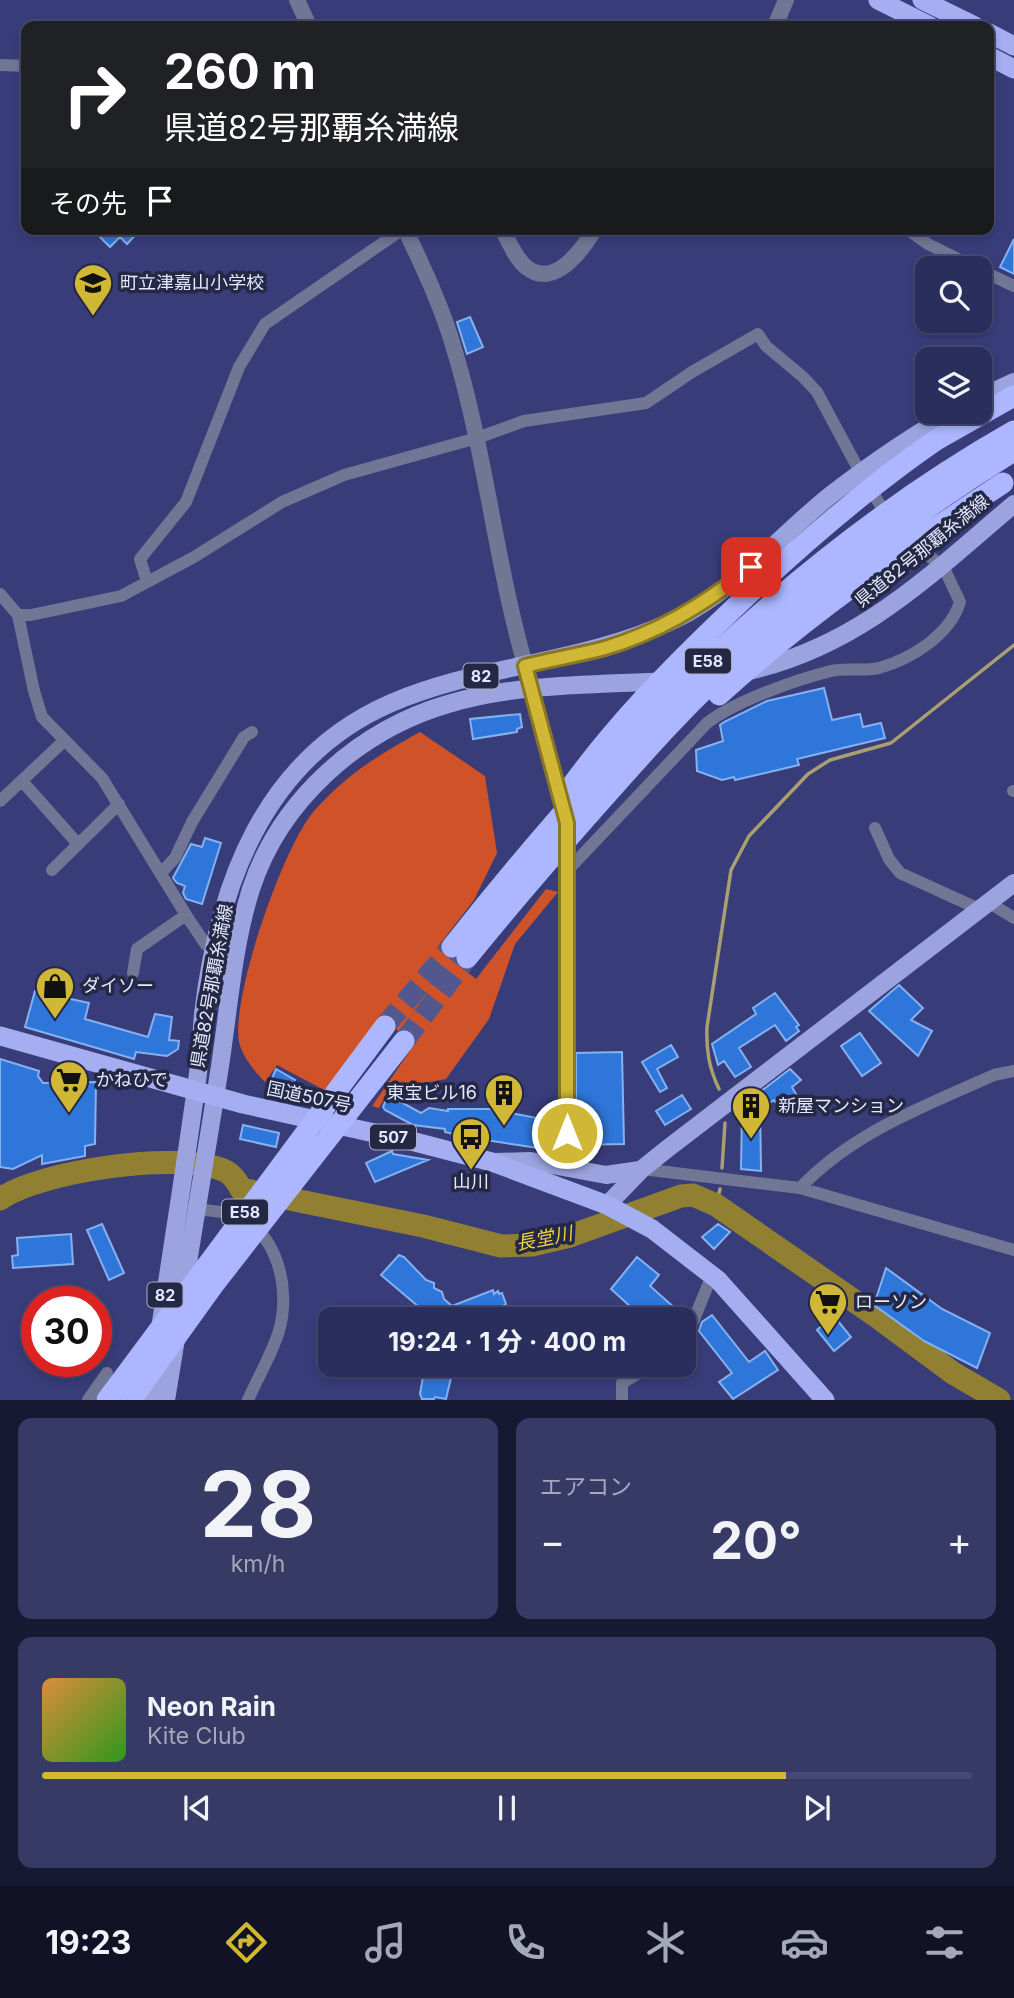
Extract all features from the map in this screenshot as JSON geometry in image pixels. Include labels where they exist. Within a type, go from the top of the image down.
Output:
[{"type":"highway","points":[[878,0],[920,21]]},
{"type":"highway","points":[[922,0],[965,21]]},
{"type":"highway","points":[[994,36],[1014,46]]},
{"type":"highway","points":[[994,59],[1014,69]]},
{"type":"highway","points":[[512,886],[595,753],[690,651],[856,498],[936,440],[1014,396]]},
{"type":"highway","name":"E58","points":[[460,953],[653,714],[736,635],[821,562],[907,498],[1014,431]]},
{"type":"highway","name":"E58","points":[[512,886],[732,663],[845,566],[918,513],[1014,451]]},
{"type":"highway","points":[[512,886],[765,653],[809,617],[883,563],[1009,480]]},
{"type":"highway","name":"E58","points":[[109,1399],[385,1026]]},
{"type":"highway","name":"国道507号","points":[[0,1036],[205,1094],[492,1162],[608,1205],[652,1229],[712,1275],[739,1300],[825,1399]]},
{"type":"highway","name":"E58","points":[[131,1399],[240,1250],[404,1041]]},
{"type":"main road","points":[[992,392],[1014,382]]},
{"type":"main road","name":"県道82号那覇糸満線","points":[[166,1399],[207,1146],[203,1013],[214,949],[228,891],[250,838],[283,787],[316,752],[348,727],[389,704],[441,686],[604,648],[678,618],[731,583],[771,551],[831,495],[936,424]]},
{"type":"main road","name":"県道82号那覇糸満線","points":[[149,1399],[188,1144],[205,1094],[243,922],[264,856],[286,820],[313,787],[348,753],[382,731],[447,704],[533,688],[695,680],[781,663],[850,633],[943,566],[1014,504]]},
{"type":"main road","points":[[608,1205],[642,1169],[1014,883]]},
{"type":"main road","points":[[492,1162],[531,1161],[616,1175],[642,1169]]},
{"type":"street","points":[[297,0],[307,21]]},
{"type":"street","points":[[777,21],[786,0]]},
{"type":"street","points":[[0,65],[21,66]]},
{"type":"street","points":[[147,582],[140,559],[186,502],[240,367],[265,324],[395,235]]},
{"type":"street","points":[[407,235],[433,289],[455,349],[477,438],[517,640],[533,688],[567,823],[567,1166]]},
{"type":"street","points":[[506,235],[526,268],[548,273],[560,269],[581,252],[591,235]]},
{"type":"street","points":[[915,235],[952,256]]},
{"type":"street","points":[[992,276],[1014,286]]},
{"type":"street","points":[[18,615],[31,615],[121,596],[194,557],[282,502],[344,475],[477,438],[524,421],[646,403],[692,372],[758,334],[766,346],[817,392],[861,474],[898,534],[943,566],[960,602],[957,613],[939,635],[919,650],[878,668],[833,671],[740,703],[720,713],[707,723],[567,871]]},
{"type":"street","points":[[0,594],[18,615],[42,717],[102,778],[206,945],[214,949]]},
{"type":"street","points":[[161,873],[175,858],[192,822],[244,737],[252,732]]},
{"type":"street","points":[[0,801],[65,740]]},
{"type":"street","points":[[22,781],[79,844]]},
{"type":"street","points":[[52,870],[119,804]]},
{"type":"street","points":[[874,828],[889,859],[900,873],[1014,918]]},
{"type":"street","points":[[133,973],[136,949],[187,915]]},
{"type":"street","points":[[800,1188],[857,1140],[880,1127],[994,1076],[1014,1071]]},
{"type":"street","points":[[642,1169],[800,1188],[1014,1250]]},
{"type":"street","points":[[199,1200],[251,1225],[269,1241],[278,1263],[281,1279],[279,1329],[248,1399]]},
{"type":"street","points":[[696,1314],[712,1275]]},
{"type":"street","points":[[88,1399],[107,1373],[109,1399]]},
{"type":"street","points":[[622,1399],[622,1383],[632,1377]]},
{"type":"shaded area","points":[[420,732],[485,776],[497,853],[474,900],[437,948],[476,979],[546,889],[558,892],[515,944],[489,1019],[446,1079],[389,1090],[379,1108],[372,1106],[414,1045],[384,1018],[324,1090],[277,1065],[265,1082],[243,1053],[239,1042],[239,1020],[251,958],[288,856],[314,811],[338,786],[376,758]]},
{"type":"building","points":[[98,235],[135,235],[127,244],[120,237],[110,247]]},
{"type":"building","points":[[1014,239],[1014,274],[1000,267]]},
{"type":"building","points":[[470,317],[483,347],[467,354],[457,322]]},
{"type":"building","points":[[824,688],[832,720],[860,714],[863,727],[881,723],[885,738],[797,759],[799,765],[735,780],[734,777],[722,780],[697,771],[696,750],[723,741],[720,725],[724,722],[767,701]]},
{"type":"building","points":[[520,714],[522,727],[517,729],[517,732],[473,739],[470,719]]},
{"type":"building","points":[[205,838],[221,843],[202,904],[186,899],[183,893],[185,886],[173,878],[191,844],[202,847]]},
{"type":"building","points":[[899,985],[923,1008],[911,1020],[932,1031],[918,1056],[869,1011]]},
{"type":"building","points":[[35,991],[89,1003],[85,1019],[148,1037],[155,1014],[172,1017],[169,1040],[179,1041],[178,1049],[167,1056],[136,1052],[134,1059],[25,1027]]},
{"type":"building","points":[[775,993],[799,1025],[796,1027],[799,1031],[786,1041],[775,1025],[739,1048],[751,1067],[735,1077],[724,1061],[718,1065],[712,1044],[756,1014],[753,1008]]},
{"type":"building","points":[[860,1033],[881,1063],[862,1076],[841,1046]]},
{"type":"building","points":[[671,1045],[678,1057],[657,1069],[667,1088],[660,1092],[642,1062]]},
{"type":"building","points":[[622,1052],[624,1144],[576,1145],[576,1053]]},
{"type":"building","points":[[0,1059],[39,1071],[38,1076],[43,1083],[96,1082],[95,1144],[85,1146],[85,1156],[42,1164],[42,1155],[13,1169],[0,1167]]},
{"type":"building","points":[[276,1069],[295,1080],[288,1097],[268,1088]]},
{"type":"building","points":[[790,1069],[801,1080],[792,1087],[802,1105],[787,1113],[782,1104],[779,1106],[774,1100],[765,1106],[756,1095]]},
{"type":"building","points":[[388,1095],[421,1113],[429,1108],[448,1111],[489,1109],[558,1122],[558,1151],[466,1137],[445,1132],[445,1129],[413,1125],[385,1110],[383,1107]]},
{"type":"building","points":[[682,1095],[691,1109],[665,1125],[656,1111]]},
{"type":"building","name":"新屋マンション","points":[[748,1104],[760,1104],[761,1171],[741,1169],[742,1111]]},
{"type":"building","points":[[243,1125],[279,1133],[276,1147],[240,1139]]},
{"type":"building","points":[[392,1151],[393,1154],[428,1160],[375,1182],[366,1163]]},
{"type":"building","points":[[102,1224],[124,1273],[109,1280],[87,1230]]},
{"type":"building","points":[[718,1224],[730,1232],[714,1249],[702,1237]]},
{"type":"building","points":[[71,1234],[73,1264],[13,1268],[12,1256],[18,1255],[17,1238]]},
{"type":"building","points":[[399,1255],[426,1280],[434,1283],[434,1288],[442,1292],[444,1299],[452,1306],[493,1290],[494,1294],[498,1291],[499,1294],[502,1293],[506,1304],[501,1307],[419,1307],[381,1275]]},
{"type":"building","points":[[637,1257],[659,1275],[650,1286],[674,1307],[631,1307],[611,1289]]},
{"type":"building","points":[[886,1268],[942,1309],[990,1333],[977,1368],[924,1341],[874,1305]]},
{"type":"building","points":[[712,1315],[749,1362],[765,1351],[778,1370],[733,1399],[719,1382],[732,1373],[699,1331],[702,1322]]},
{"type":"building","points":[[834,1316],[851,1337],[834,1351],[817,1330]]},
{"type":"building","points":[[423,1377],[451,1377],[446,1399],[422,1399],[420,1394]]},
{"type":"waterway","points":[[719,1089],[709,1059],[707,1027],[731,870],[749,836],[808,774],[830,760],[891,743],[1014,645]]},
{"type":"waterway","points":[[722,1168],[725,1123]]},
{"type":"waterway","name":"長堂川","points":[[0,1199],[45,1180],[109,1167],[143,1163],[202,1165],[226,1171],[241,1189],[423,1226],[501,1246],[532,1245],[570,1236],[681,1196],[693,1195],[716,1205],[953,1373],[999,1400]]},
{"type":"waterway","points":[[716,1205],[720,1189]]},
{"type":"tunnel","points":[[385,1026],[452,947]]},
{"type":"tunnel","points":[[404,1041],[467,958]]},
{"type":"place","name":"町立津嘉山小学校","points":[[93,317]]},
{"type":"place","name":"ダイソー","points":[[55,1020]]},
{"type":"place","name":"かねひで","points":[[69,1114]]},
{"type":"place","name":"東宝ビル16","points":[[504,1127]]},
{"type":"place","name":"新屋マンション","points":[[751,1140]]},
{"type":"place","name":"山川","points":[[471,1171]]},
{"type":"place","name":"ローソン","points":[[828,1336]]},
{"type":"route","points":[[567,1133],[567,823],[525,666],[604,648],[643,634],[705,602],[751,567]]}]
